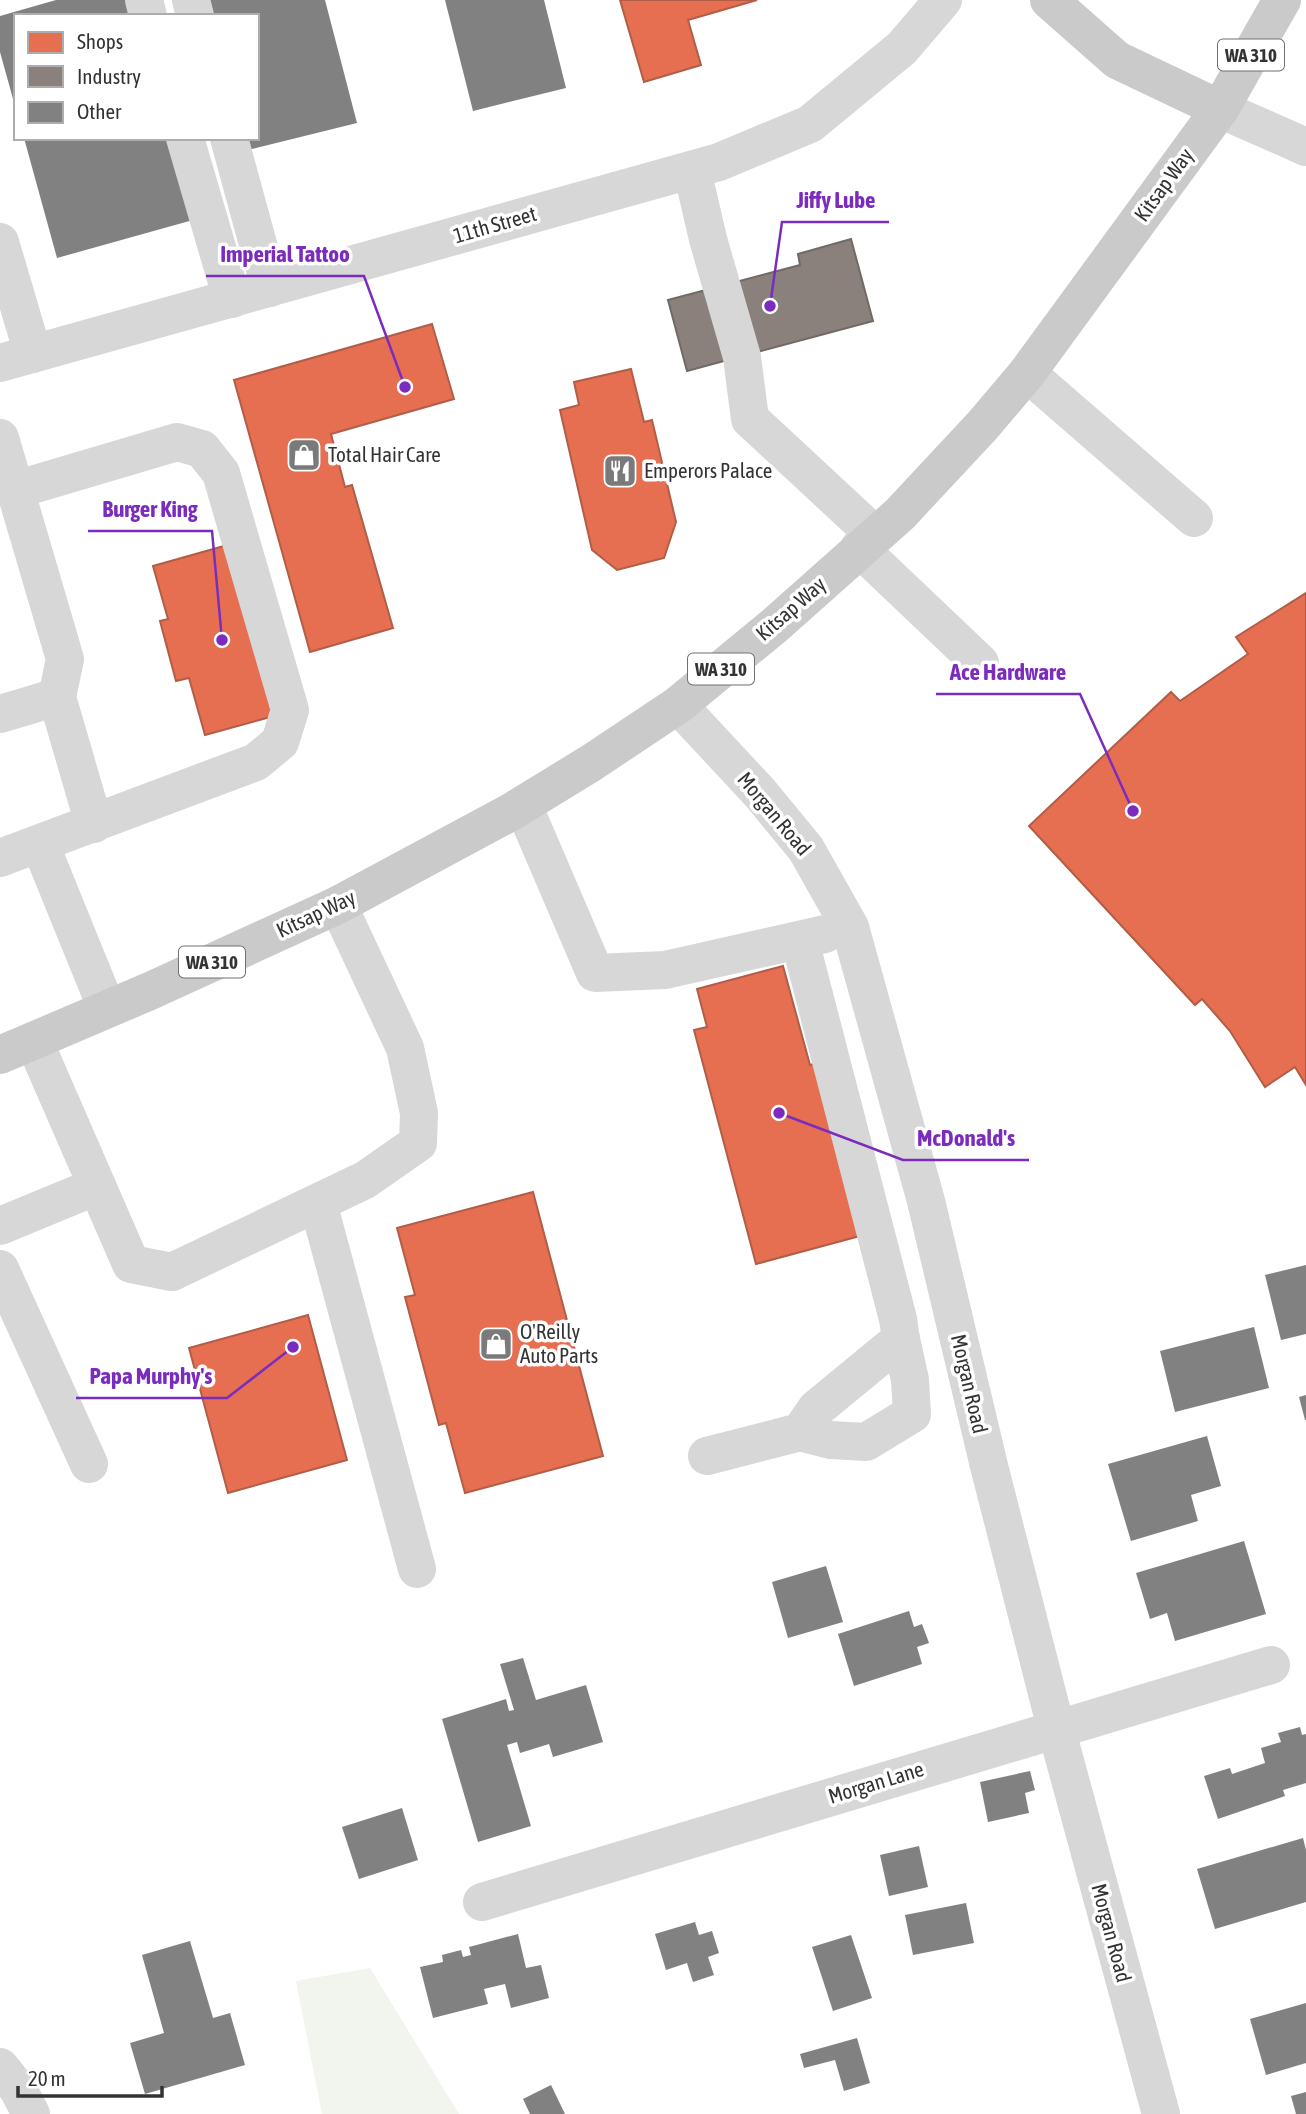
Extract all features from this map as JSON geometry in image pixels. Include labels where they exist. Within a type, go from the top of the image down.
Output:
[{"type":"main road","points":[[1049,0],[1117,60],[1220,109]]},
{"type":"main road","name":"Kitsap Way","points":[[17,1048],[338,905],[523,805],[592,763],[678,705],[774,626],[900,514],[1027,373],[1220,109],[1282,0]]},
{"type":"street","name":"11th Street","points":[[16,359],[719,162],[810,124],[902,48],[943,0]]},
{"type":"street","points":[[1220,109],[1306,147]]},
{"type":"street","points":[[186,140],[232,299]]},
{"type":"street","points":[[230,140],[270,288]]},
{"type":"street","points":[[692,170],[708,239],[742,356],[750,419],[979,663]]},
{"type":"street","points":[[0,242],[16,359]]},
{"type":"street","points":[[1027,373],[1194,518]]},
{"type":"street","points":[[0,438],[65,659],[57,697],[94,824]]},
{"type":"street","points":[[0,858],[256,762],[280,742],[290,710],[221,473],[202,449],[177,442],[15,490]]},
{"type":"street","points":[[0,714],[57,697]]},
{"type":"street","name":"Morgan Road","points":[[678,705],[760,793],[806,849],[850,927],[926,1200],[989,1466],[1056,1728],[1161,2114]]},
{"type":"street","points":[[523,805],[595,973],[665,970],[800,941],[850,927]]},
{"type":"street","points":[[40,844],[107,1009]]},
{"type":"street","points":[[17,1048],[97,1186],[131,1264],[172,1272],[365,1180],[418,1143],[419,1113],[405,1048],[338,905]]},
{"type":"street","points":[[707,1456],[800,1432],[831,1440],[866,1442],[912,1414],[910,1380],[898,1319],[800,941]]},
{"type":"street","points":[[0,1226],[97,1186]]},
{"type":"street","points":[[318,1203],[417,1569]]},
{"type":"street","points":[[0,1269],[89,1464]]},
{"type":"street","points":[[800,1432],[816,1409],[901,1339]]},
{"type":"street","name":"Morgan Lane","points":[[482,1902],[1271,1665]]},
{"type":"street","points":[[0,2067],[19,2089],[31,2114]]},
{"type":"shaded area","points":[[370,1968],[459,2114],[322,2114],[296,1981]]},
{"type":"building: Shops","points":[[620,0],[757,0],[688,20],[701,65],[644,82]]},
{"type":"building: Shops","points":[[432,324],[454,399],[331,434],[345,487],[352,485],[393,628],[310,652],[234,380]]},
{"type":"building: Shops","points":[[631,369],[644,422],[652,420],[676,522],[664,558],[617,570],[592,550],[560,410],[579,405],[574,382]]},
{"type":"building: Shops","points":[[231,544],[285,713],[205,735],[189,678],[176,681],[160,621],[168,619],[153,566]]},
{"type":"building: Shops","points":[[1306,593],[1306,1085],[1295,1067],[1265,1087],[1230,1031],[1202,999],[1195,1005],[1029,826],[1171,692],[1180,701],[1248,654],[1236,637]]},
{"type":"building: Shops","points":[[783,966],[810,1065],[827,1060],[860,1236],[756,1264],[694,1030],[707,1027],[697,989]]},
{"type":"building: Shops","points":[[533,1192],[603,1456],[465,1493],[446,1423],[439,1425],[405,1297],[415,1295],[397,1228]]},
{"type":"building: Shops","points":[[308,1315],[347,1460],[228,1493],[189,1348]]},
{"type":"building: Industry","points":[[851,239],[873,321],[687,371],[668,300],[800,265],[798,254]]},
{"type":"building: Other","points":[[56,0],[131,0],[135,14],[14,14],[14,102],[0,52],[0,16]]},
{"type":"building: Other","points":[[210,0],[325,0],[357,123],[248,150],[246,140],[259,140],[259,14],[214,14]]},
{"type":"building: Other","points":[[445,0],[544,0],[566,88],[473,111]]},
{"type":"building: Other","points":[[25,140],[171,140],[193,220],[57,258]]},
{"type":"building: Other","points":[[1306,1265],[1306,1334],[1281,1340],[1265,1275]]},
{"type":"building: Other","points":[[1254,1327],[1269,1388],[1175,1412],[1160,1351]]},
{"type":"building: Other","points":[[1306,1395],[1306,1420],[1305,1420],[1299,1397]]},
{"type":"building: Other","points":[[1207,1436],[1221,1486],[1191,1495],[1198,1521],[1131,1541],[1108,1464]]},
{"type":"building: Other","points":[[1244,1541],[1266,1614],[1175,1641],[1167,1613],[1150,1619],[1136,1573]]},
{"type":"building: Other","points":[[826,1566],[843,1622],[788,1638],[772,1582]]},
{"type":"building: Other","points":[[909,1611],[914,1627],[922,1624],[929,1643],[917,1647],[922,1664],[854,1686],[838,1634]]},
{"type":"building: Other","points":[[523,1658],[536,1700],[586,1685],[603,1742],[553,1757],[549,1744],[520,1753],[517,1742],[507,1745],[531,1826],[478,1842],[442,1719],[506,1699],[509,1711],[514,1710],[500,1664]]},
{"type":"building: Other","points":[[1300,1727],[1302,1735],[1306,1734],[1306,1783],[1283,1790],[1285,1796],[1218,1819],[1204,1776],[1230,1768],[1232,1774],[1265,1763],[1261,1748],[1281,1742],[1278,1733]]},
{"type":"building: Other","points":[[1030,1771],[1035,1790],[1025,1793],[1029,1813],[988,1822],[980,1782]]},
{"type":"building: Other","points":[[402,1808],[418,1860],[359,1879],[342,1827]]},
{"type":"building: Other","points":[[1303,1838],[1306,1850],[1306,1902],[1215,1929],[1197,1869]]},
{"type":"building: Other","points":[[919,1846],[928,1887],[889,1896],[880,1855]]},
{"type":"building: Other","points":[[966,1903],[974,1943],[913,1955],[905,1915]]},
{"type":"building: Other","points":[[695,1922],[699,1935],[712,1931],[719,1953],[708,1957],[714,1975],[693,1982],[687,1963],[666,1970],[655,1934]]},
{"type":"building: Other","points":[[518,1934],[526,1968],[541,1965],[549,1998],[511,2008],[505,1984],[484,1989],[488,2004],[433,2018],[420,1967],[443,1962],[442,1955],[461,1950],[463,1957],[471,1955],[469,1947]]},
{"type":"building: Other","points":[[851,1935],[872,1998],[833,2011],[812,1947]]},
{"type":"building: Other","points":[[190,1941],[213,2018],[230,2013],[245,2065],[145,2094],[130,2043],[164,2033],[142,1955]]},
{"type":"building: Other","points":[[1306,2003],[1306,2063],[1266,2075],[1250,2019]]},
{"type":"building: Other","points":[[857,2038],[870,2083],[844,2091],[835,2060],[804,2068],[800,2054]]},
{"type":"building: Other","points":[[551,2085],[565,2114],[530,2114],[523,2099]]},
{"type":"building: Other","points":[[1306,2092],[1306,2114],[1296,2114],[1291,2096]]},
{"type":"place","name":"Jiffy Lube","points":[[770,306]]},
{"type":"place","name":"Imperial Tattoo","points":[[405,387]]},
{"type":"place","name":"Total Hair Care","points":[[304,455]]},
{"type":"place","name":"Emperors Palace","points":[[620,471]]},
{"type":"place","name":"Burger King","points":[[222,640]]},
{"type":"place","name":"Ace Hardware","points":[[1133,811]]},
{"type":"place","name":"McDonald's","points":[[779,1113]]},
{"type":"place","name":"O'Reilly Auto Parts","points":[[496,1344]]},
{"type":"place","name":"Papa Murphy's","points":[[293,1347]]}]
